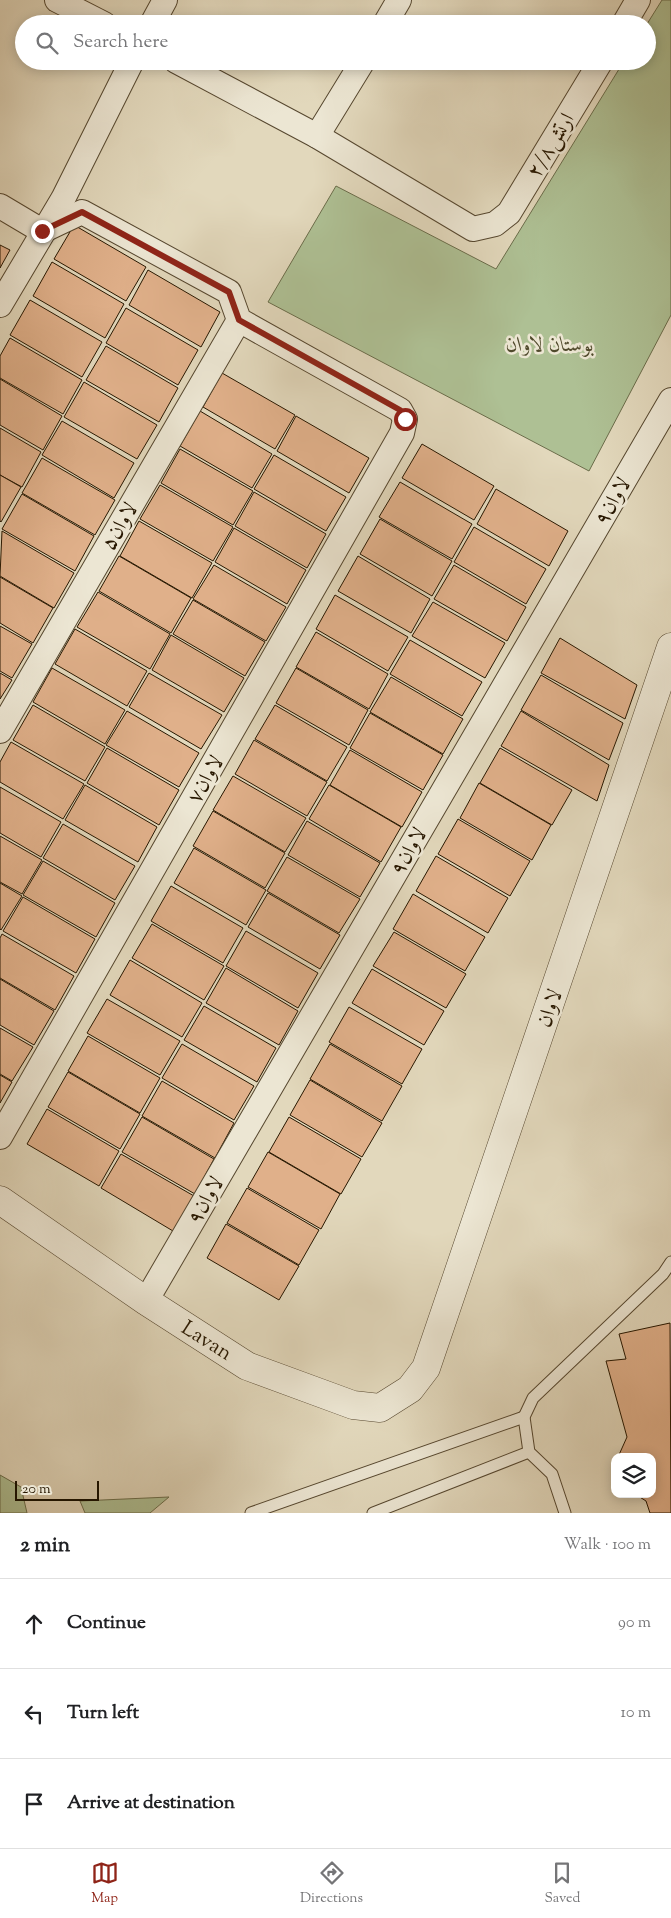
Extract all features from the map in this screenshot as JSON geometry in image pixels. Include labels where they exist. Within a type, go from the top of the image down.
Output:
[{"type":"street","points":[[57,0],[86,15]]},
{"type":"street","points":[[157,15],[166,0]]},
{"type":"street","points":[[390,15],[399,0]]},
{"type":"street","points":[[629,15],[638,0]]},
{"type":"street","points":[[0,305],[42,231],[63,199],[128,70]]},
{"type":"street","points":[[193,70],[317,136],[357,70]]},
{"type":"street","name":"۲/۸ارتش","points":[[317,136],[472,229],[495,224],[509,213],[596,70]]},
{"type":"street","points":[[0,206],[42,231]]},
{"type":"street","points":[[42,231],[82,212],[229,292],[239,320]]},
{"type":"street","name":"۷لاوان","points":[[0,1137],[402,433],[405,419],[400,410],[239,320]]},
{"type":"street","name":"۵لاوان","points":[[0,731],[239,320]]},
{"type":"street","name":"۹لاوان","points":[[146,1301],[671,400]]},
{"type":"street","name":"لاوان","points":[[146,1301],[247,1366],[353,1405],[380,1408],[410,1388],[426,1368],[671,647]]},
{"type":"street","points":[[0,1200],[146,1301]]},
{"type":"lane","points":[[565,1513],[552,1474],[529,1452],[524,1417],[533,1398],[664,1274],[671,1262]]},
{"type":"lane","points":[[650,1286],[671,1280]]},
{"type":"lane","points":[[251,1513],[524,1417]]},
{"type":"lane","points":[[373,1513],[529,1452]]},
{"type":"green space","name":"بوستان لاوان","points":[[662,0],[671,0],[671,315],[589,471],[268,302],[336,186],[496,269],[618,70],[656,70],[656,15],[653,15]]},
{"type":"green space","points":[[0,1475],[21,1487],[27,1513],[0,1513]]},
{"type":"green space","points":[[169,1497],[150,1513],[85,1513],[80,1501]]},
{"type":"building","points":[[74,225],[146,267],[126,301],[54,259]]},
{"type":"building","points":[[0,245],[10,250],[0,268]]},
{"type":"building","points":[[52,262],[124,304],[105,338],[33,296]]},
{"type":"building","points":[[148,270],[220,312],[201,347],[129,305]]},
{"type":"building","points":[[30,300],[102,342],[82,377],[10,335]]},
{"type":"building","points":[[126,308],[198,350],[178,385],[106,343]]},
{"type":"building","points":[[10,338],[82,380],[63,414],[0,378],[0,356]]},
{"type":"building","points":[[106,346],[178,388],[159,422],[86,380]]},
{"type":"building","points":[[222,373],[295,415],[275,449],[203,407]]},
{"type":"building","points":[[0,379],[62,416],[43,450],[0,425]]},
{"type":"building","points":[[84,382],[157,425],[137,459],[64,417]]},
{"type":"building","points":[[200,411],[272,454],[252,488],[180,446]]},
{"type":"building","points":[[296,416],[369,458],[349,493],[277,451]]},
{"type":"building","points":[[62,421],[134,463],[114,498],[42,455]]},
{"type":"building","points":[[0,428],[41,452],[22,487],[0,475]]},
{"type":"building","points":[[422,444],[494,486],[474,520],[402,478]]},
{"type":"building","points":[[180,449],[253,491],[233,525],[161,483]]},
{"type":"building","points":[[274,455],[346,497],[326,531],[254,489]]},
{"type":"building","points":[[42,458],[115,500],[95,535],[22,493]]},
{"type":"building","points":[[0,475],[21,487],[1,522],[0,521]]},
{"type":"building","points":[[400,482],[472,524],[452,559],[379,517]]},
{"type":"building","points":[[160,485],[233,527],[213,561],[140,519]]},
{"type":"building","points":[[496,489],[568,531],[549,566],[477,524]]},
{"type":"building","points":[[254,492],[326,534],[307,568],[235,526]]},
{"type":"building","points":[[22,494],[94,536],[75,571],[2,529]]},
{"type":"building","points":[[380,519],[452,561],[432,596],[360,554]]},
{"type":"building","points":[[139,521],[212,563],[192,598],[120,556]]},
{"type":"building","points":[[474,527],[546,569],[526,604],[454,562]]},
{"type":"building","points":[[234,528],[306,570],[287,604],[215,562]]},
{"type":"building","points":[[2,531],[74,573],[54,608],[0,576]]},
{"type":"building","points":[[119,556],[191,598],[171,633],[99,591]]},
{"type":"building","points":[[358,556],[430,599],[411,633],[338,591]]},
{"type":"building","points":[[214,565],[286,607],[266,641],[193,599]]},
{"type":"building","points":[[454,565],[526,607],[507,641],[434,599]]},
{"type":"building","points":[[0,577],[53,608],[33,643],[0,623]]},
{"type":"building","points":[[98,592],[170,634],[150,669],[77,627]]},
{"type":"building","points":[[335,595],[408,637],[388,671],[316,629]]},
{"type":"building","points":[[193,600],[265,642],[245,676],[173,634]]},
{"type":"building","points":[[433,602],[505,643],[485,678],[412,636]]},
{"type":"building","points":[[0,626],[32,644],[12,678],[0,671]]},
{"type":"building","points":[[75,629],[147,671],[127,706],[55,664]]},
{"type":"building","points":[[316,632],[388,674],[369,709],[296,667]]},
{"type":"building","points":[[171,635],[244,678],[224,712],[152,670]]},
{"type":"building","points":[[560,638],[637,685],[625,719],[541,673]]},
{"type":"building","points":[[410,640],[482,682],[462,716],[390,674]]},
{"type":"building","points":[[52,668],[125,710],[105,744],[33,702]]},
{"type":"building","points":[[296,668],[368,710],[349,745],[276,703]]},
{"type":"building","points":[[0,673],[12,680],[0,699]]},
{"type":"building","points":[[149,673],[222,715],[201,749],[129,707]]},
{"type":"building","points":[[541,675],[623,723],[609,760],[521,710]]},
{"type":"building","points":[[391,677],[463,719],[443,754],[370,712]]},
{"type":"building","points":[[33,705],[105,747],[85,781],[13,740]]},
{"type":"building","points":[[275,705],[347,747],[327,781],[255,739]]},
{"type":"building","points":[[127,711],[199,753],[179,787],[106,745]]},
{"type":"building","points":[[521,711],[609,765],[597,801],[501,746]]},
{"type":"building","points":[[370,713],[443,755],[423,790],[350,748]]},
{"type":"building","points":[[254,740],[327,782],[307,816],[235,774]]},
{"type":"building","points":[[11,742],[84,784],[63,819],[0,782],[0,762]]},
{"type":"building","points":[[107,748],[179,790],[159,825],[87,783]]},
{"type":"building","points":[[500,748],[572,790],[552,825],[480,783]]},
{"type":"building","points":[[350,750],[422,792],[402,827],[330,785]]},
{"type":"building","points":[[233,776],[306,818],[285,852],[213,810]]},
{"type":"building","points":[[479,783],[551,825],[532,860],[460,818]]},
{"type":"building","points":[[85,785],[157,827],[138,862],[65,820]]},
{"type":"building","points":[[329,785],[401,827],[381,862],[309,819]]},
{"type":"building","points":[[0,787],[61,822],[41,857],[0,833]]},
{"type":"building","points":[[213,811],[285,853],[265,888],[193,846]]},
{"type":"building","points":[[458,819],[530,861],[510,896],[438,854]]},
{"type":"building","points":[[307,821],[380,863],[360,897],[288,855]]},
{"type":"building","points":[[63,824],[135,866],[115,900],[43,858]]},
{"type":"building","points":[[0,836],[42,860],[22,894],[0,882]]},
{"type":"building","points":[[194,848],[266,890],[246,925],[174,883]]},
{"type":"building","points":[[436,856],[508,898],[488,933],[416,891]]},
{"type":"building","points":[[287,857],[360,899],[339,933],[267,891]]},
{"type":"building","points":[[43,861],[115,903],[96,937],[23,895]]},
{"type":"building","points":[[0,883],[22,896],[1,930],[0,929]]},
{"type":"building","points":[[171,886],[243,928],[223,963],[151,921]]},
{"type":"building","points":[[268,893],[340,935],[320,969],[248,927]]},
{"type":"building","points":[[413,894],[485,937],[465,971],[393,929]]},
{"type":"building","points":[[23,897],[95,939],[76,973],[3,931]]},
{"type":"building","points":[[152,924],[224,966],[204,1000],[132,958]]},
{"type":"building","points":[[246,931],[318,973],[298,1008],[226,966]]},
{"type":"building","points":[[394,932],[466,974],[446,1008],[373,966]]},
{"type":"building","points":[[2,934],[74,976],[55,1010],[0,978],[0,938]]},
{"type":"building","points":[[130,960],[202,1003],[182,1037],[110,995]]},
{"type":"building","points":[[226,968],[298,1011],[279,1045],[206,1003]]},
{"type":"building","points":[[372,969],[444,1011],[424,1045],[352,1003]]},
{"type":"building","points":[[0,979],[54,1011],[34,1045],[0,1025]]},
{"type":"building","points":[[107,999],[180,1041],[160,1075],[87,1033]]},
{"type":"building","points":[[204,1006],[276,1048],[257,1082],[184,1040]]},
{"type":"building","points":[[349,1007],[422,1049],[402,1084],[329,1042]]},
{"type":"building","points":[[0,1028],[33,1047],[12,1081],[0,1074]]},
{"type":"building","points":[[88,1036],[160,1078],[140,1113],[68,1071]]},
{"type":"building","points":[[182,1044],[254,1086],[234,1120],[162,1078]]},
{"type":"building","points":[[330,1044],[402,1086],[382,1121],[310,1079]]},
{"type":"building","points":[[68,1072],[140,1114],[120,1149],[48,1107]]},
{"type":"building","points":[[0,1075],[12,1082],[0,1103]]},
{"type":"building","points":[[310,1080],[382,1123],[362,1157],[290,1115]]},
{"type":"building","points":[[162,1081],[234,1123],[215,1158],[142,1116]]},
{"type":"building","points":[[47,1109],[119,1151],[99,1186],[27,1144]]},
{"type":"building","points":[[142,1117],[214,1159],[195,1194],[122,1152]]},
{"type":"building","points":[[289,1117],[361,1159],[341,1194],[269,1152]]},
{"type":"building","points":[[268,1152],[340,1194],[321,1229],[248,1187]]},
{"type":"building","points":[[121,1154],[194,1196],[173,1231],[101,1188]]},
{"type":"building","points":[[247,1188],[319,1230],[299,1265],[227,1223]]},
{"type":"building","points":[[226,1224],[299,1266],[279,1300],[207,1258]]},
{"type":"building","points":[[670,1323],[671,1513],[650,1513],[646,1501],[641,1498],[656,1498],[656,1453],[620,1453],[627,1437],[606,1361],[626,1359],[619,1334]]},
{"type":"route","points":[[42,231],[82,212],[229,292],[239,320],[400,410],[405,419]]}]
